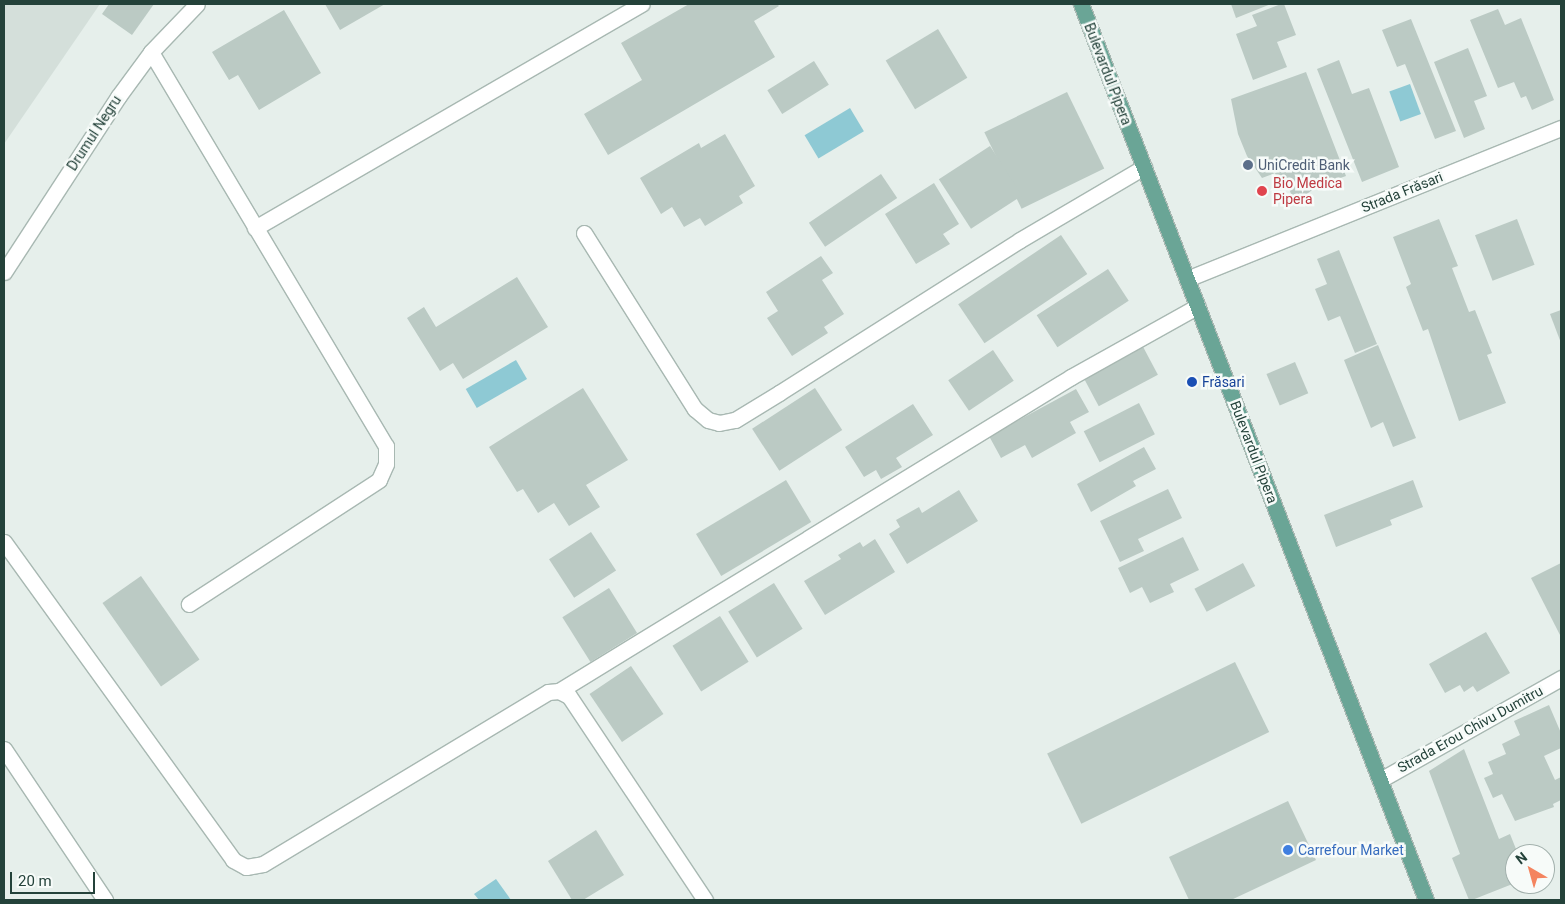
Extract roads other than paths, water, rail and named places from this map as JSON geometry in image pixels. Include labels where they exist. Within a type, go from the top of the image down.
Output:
[{"type":"main road","name":"Bulevardul Pipera","points":[[1081,4],[1426,900]]},
{"type":"street","name":"Drumul Negru","points":[[4,272],[118,97],[151,52],[197,4]]},
{"type":"street","points":[[255,228],[642,4]]},
{"type":"street","points":[[151,52],[386,446],[386,464],[379,480],[189,604]]},
{"type":"street","name":"Strada Frăsari","points":[[1187,279],[1561,128]]},
{"type":"street","points":[[584,234],[695,409],[708,420],[719,423],[735,420],[1020,240],[1144,167]]},
{"type":"street","points":[[4,542],[233,860],[246,867],[263,864],[548,692],[559,691],[1071,377],[1198,306]]},
{"type":"street","name":"Strada Erou Chivu Dumitru","points":[[1380,780],[1561,678]]},
{"type":"street","points":[[559,691],[569,696],[705,900]]},
{"type":"street","points":[[4,749],[105,900]]},
{"type":"water","points":[[1410,84],[1421,114],[1400,122],[1389,92]]},
{"type":"water","points":[[850,108],[864,131],[818,158],[805,135]]},
{"type":"water","points":[[516,360],[527,379],[477,408],[466,389]]},
{"type":"water","points":[[496,879],[511,900],[479,900],[474,894]]},
{"type":"place","name":"UniCredit Bank","points":[[1248,165]]},
{"type":"place","name":"Bio Medica Pipera","points":[[1262,191]]},
{"type":"place","name":"Frăsari","points":[[1192,382]]},
{"type":"place","name":"Carrefour Market","points":[[1288,850]]}]
